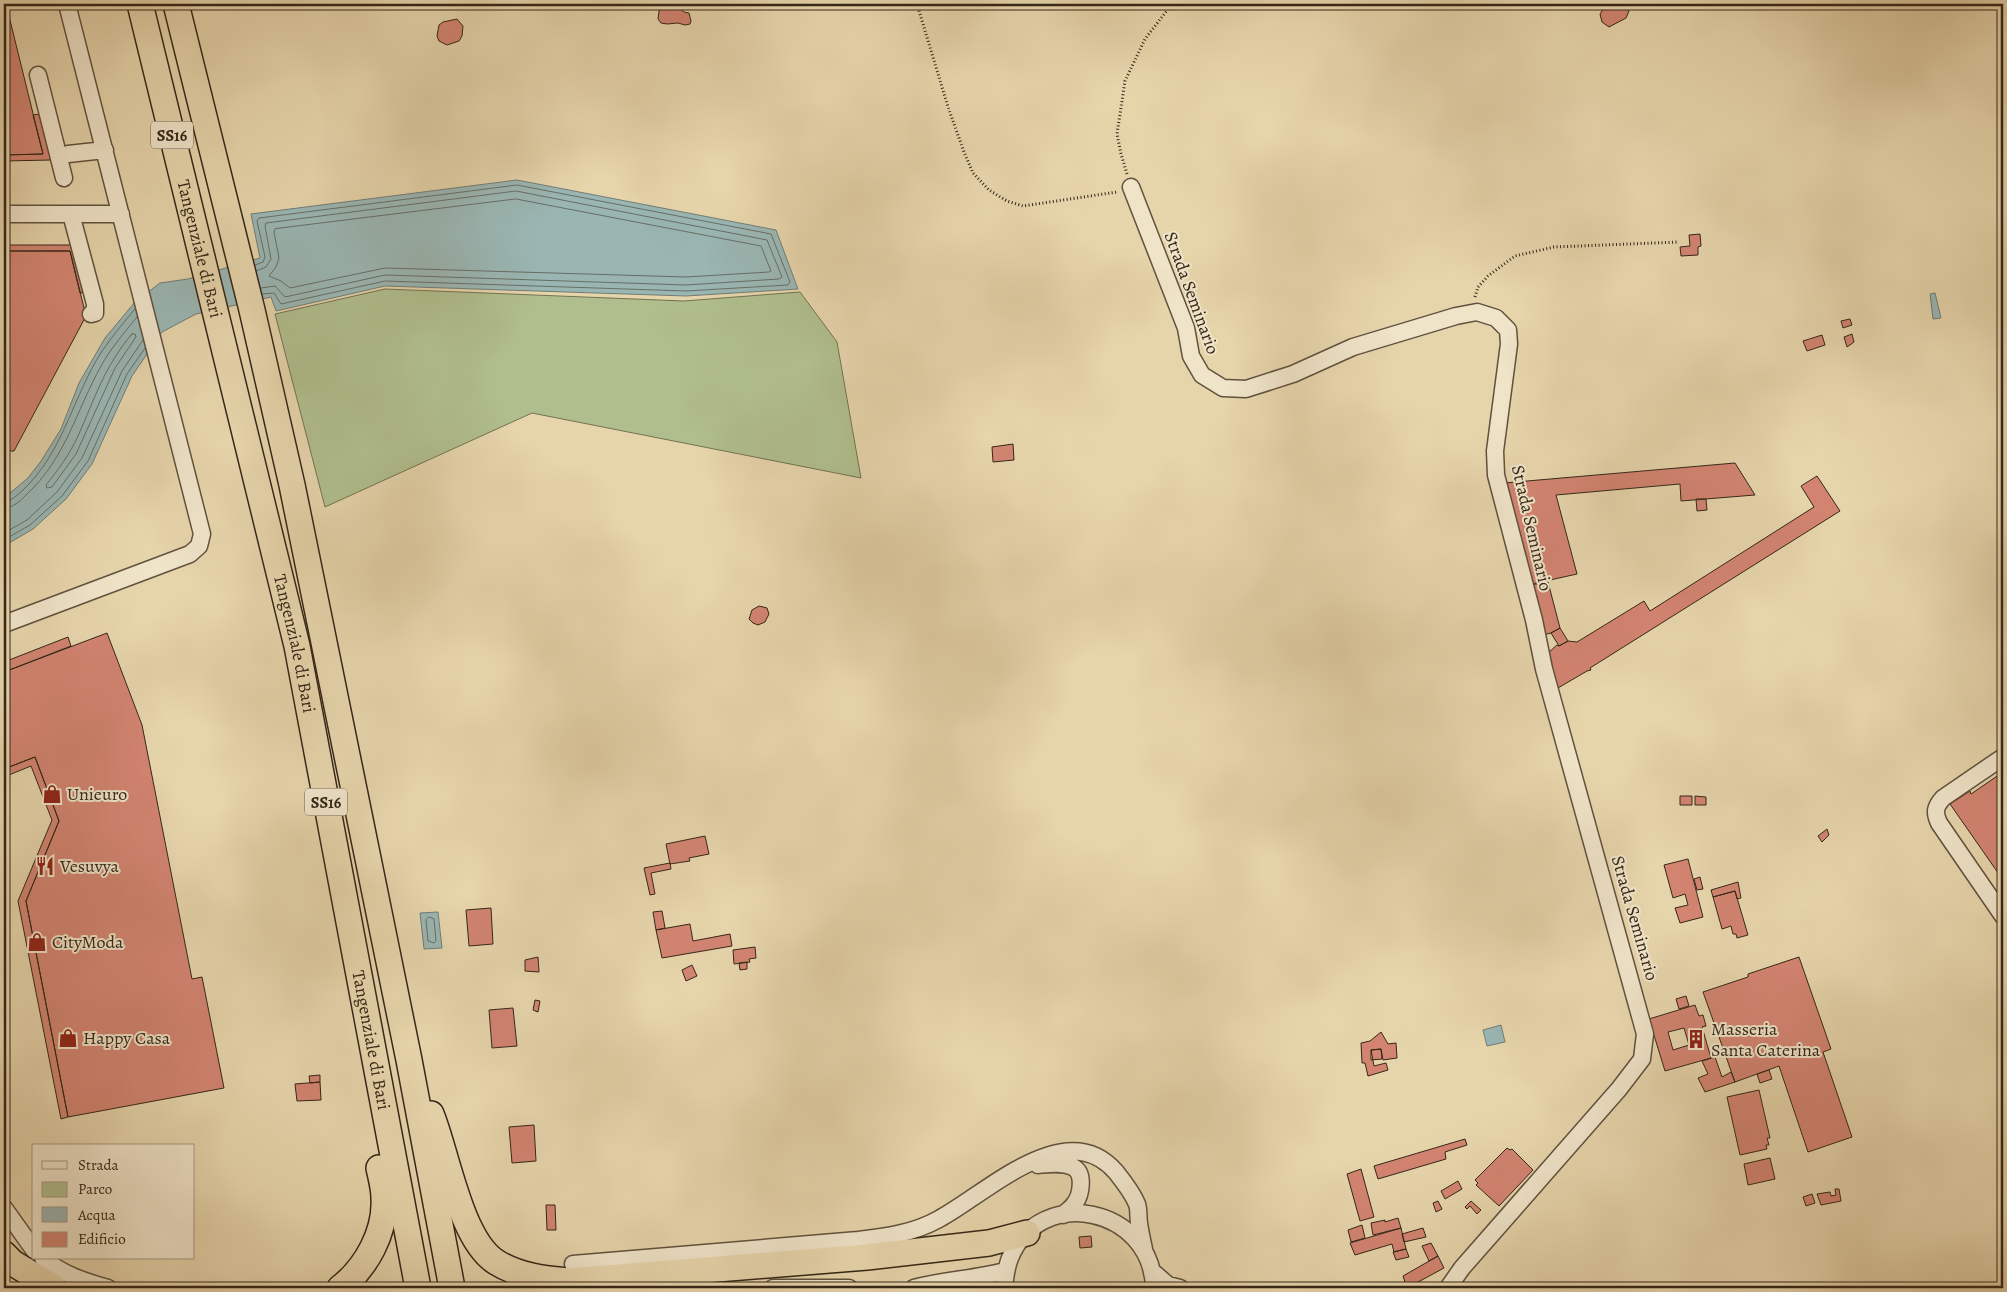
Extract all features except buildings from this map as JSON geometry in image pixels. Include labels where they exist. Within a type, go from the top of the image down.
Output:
[{"type":"highway","name":"Tangenziale di Bari","points":[[140,4],[296,646],[418,1288]]},
{"type":"highway","name":"Tangenziale di Bari","points":[[176,4],[252,310],[292,485],[409,1060],[452,1288]]},
{"type":"highway","points":[[409,1060],[440,1134],[461,1207],[476,1241],[495,1262],[532,1277],[570,1281],[857,1258],[989,1242],[1027,1233]]},
{"type":"highway","points":[[340,1288],[354,1277],[368,1257],[381,1227],[384,1198],[372,1135],[379,1081]]},
{"type":"highway","points":[[4,1254],[13,1263],[54,1288]]},
{"type":"street","points":[[4,624],[190,554],[199,546],[202,534],[67,4]]},
{"type":"street","points":[[38,75],[64,178]]},
{"type":"street","points":[[68,154],[105,150]]},
{"type":"street","name":"Strada Seminario","points":[[1131,188],[1186,328],[1191,356],[1202,375],[1223,388],[1246,389],[1293,374],[1353,347],[1456,316],[1478,312],[1496,318],[1508,330],[1509,344],[1495,451],[1496,475],[1534,620],[1544,669],[1645,1034],[1642,1059],[1619,1089],[1462,1268],[1448,1288]]},
{"type":"street","points":[[4,214],[121,214]]},
{"type":"street","points":[[71,214],[95,304],[95,313],[91,314]]},
{"type":"street","points":[[2003,757],[1943,798],[1937,805],[1935,814],[2003,916]]},
{"type":"street","points":[[573,1264],[891,1236],[913,1230],[939,1219],[1045,1155],[1070,1151],[1089,1153],[1108,1163],[1127,1185],[1137,1206],[1144,1249],[1154,1280],[1180,1288]]},
{"type":"street","points":[[1025,1166],[1058,1164],[1073,1167],[1078,1171],[1081,1184],[1080,1192],[1076,1202],[1064,1215]]},
{"type":"street","points":[[4,1208],[32,1247]]},
{"type":"street","points":[[1004,1288],[1005,1271],[1014,1251],[1027,1233],[1041,1223],[1064,1215],[1075,1213],[1096,1214],[1114,1222],[1131,1233],[1144,1249]]},
{"type":"street","points":[[45,1260],[51,1265],[86,1282],[108,1288]]},
{"type":"street","points":[[914,1288],[939,1282],[978,1278],[1005,1271]]},
{"type":"street","points":[[774,1288],[849,1288]]},
{"type":"path","points":[[918,4],[948,106],[973,172],[989,190],[1007,201],[1023,206],[1110,194],[1131,188],[1120,154],[1117,134],[1125,81],[1145,39],[1172,4]]},
{"type":"path","points":[[1478,312],[1474,300],[1478,287],[1488,276],[1515,256],[1554,247],[1679,242]]},
{"type":"green space","points":[[385,289],[684,301],[800,292],[837,342],[861,478],[532,413],[325,507],[275,314]]},
{"type":"water","points":[[517,180],[776,230],[798,289],[686,296],[385,286],[276,311],[271,297],[196,314],[162,332],[132,376],[92,464],[66,499],[33,529],[4,546],[4,498],[28,478],[41,461],[61,429],[79,383],[105,338],[135,302],[160,283],[188,279],[260,258],[251,214]]},
{"type":"water","points":[[1935,293],[1941,318],[1933,319],[1930,294]]},
{"type":"water","points":[[438,912],[442,948],[424,949],[420,913]]},
{"type":"water","points":[[1501,1025],[1505,1042],[1487,1046],[1483,1030]]},
{"type":"place","name":"Unieuro","points":[[52,794]]},
{"type":"place","name":"Vesuvya","points":[[45,866]]},
{"type":"place","name":"CityModa","points":[[37,942]]},
{"type":"place","name":"Happy Casa","points":[[68,1038]]},
{"type":"place","name":"Masseria Santa Caterina","points":[[1696,1039]]}]
